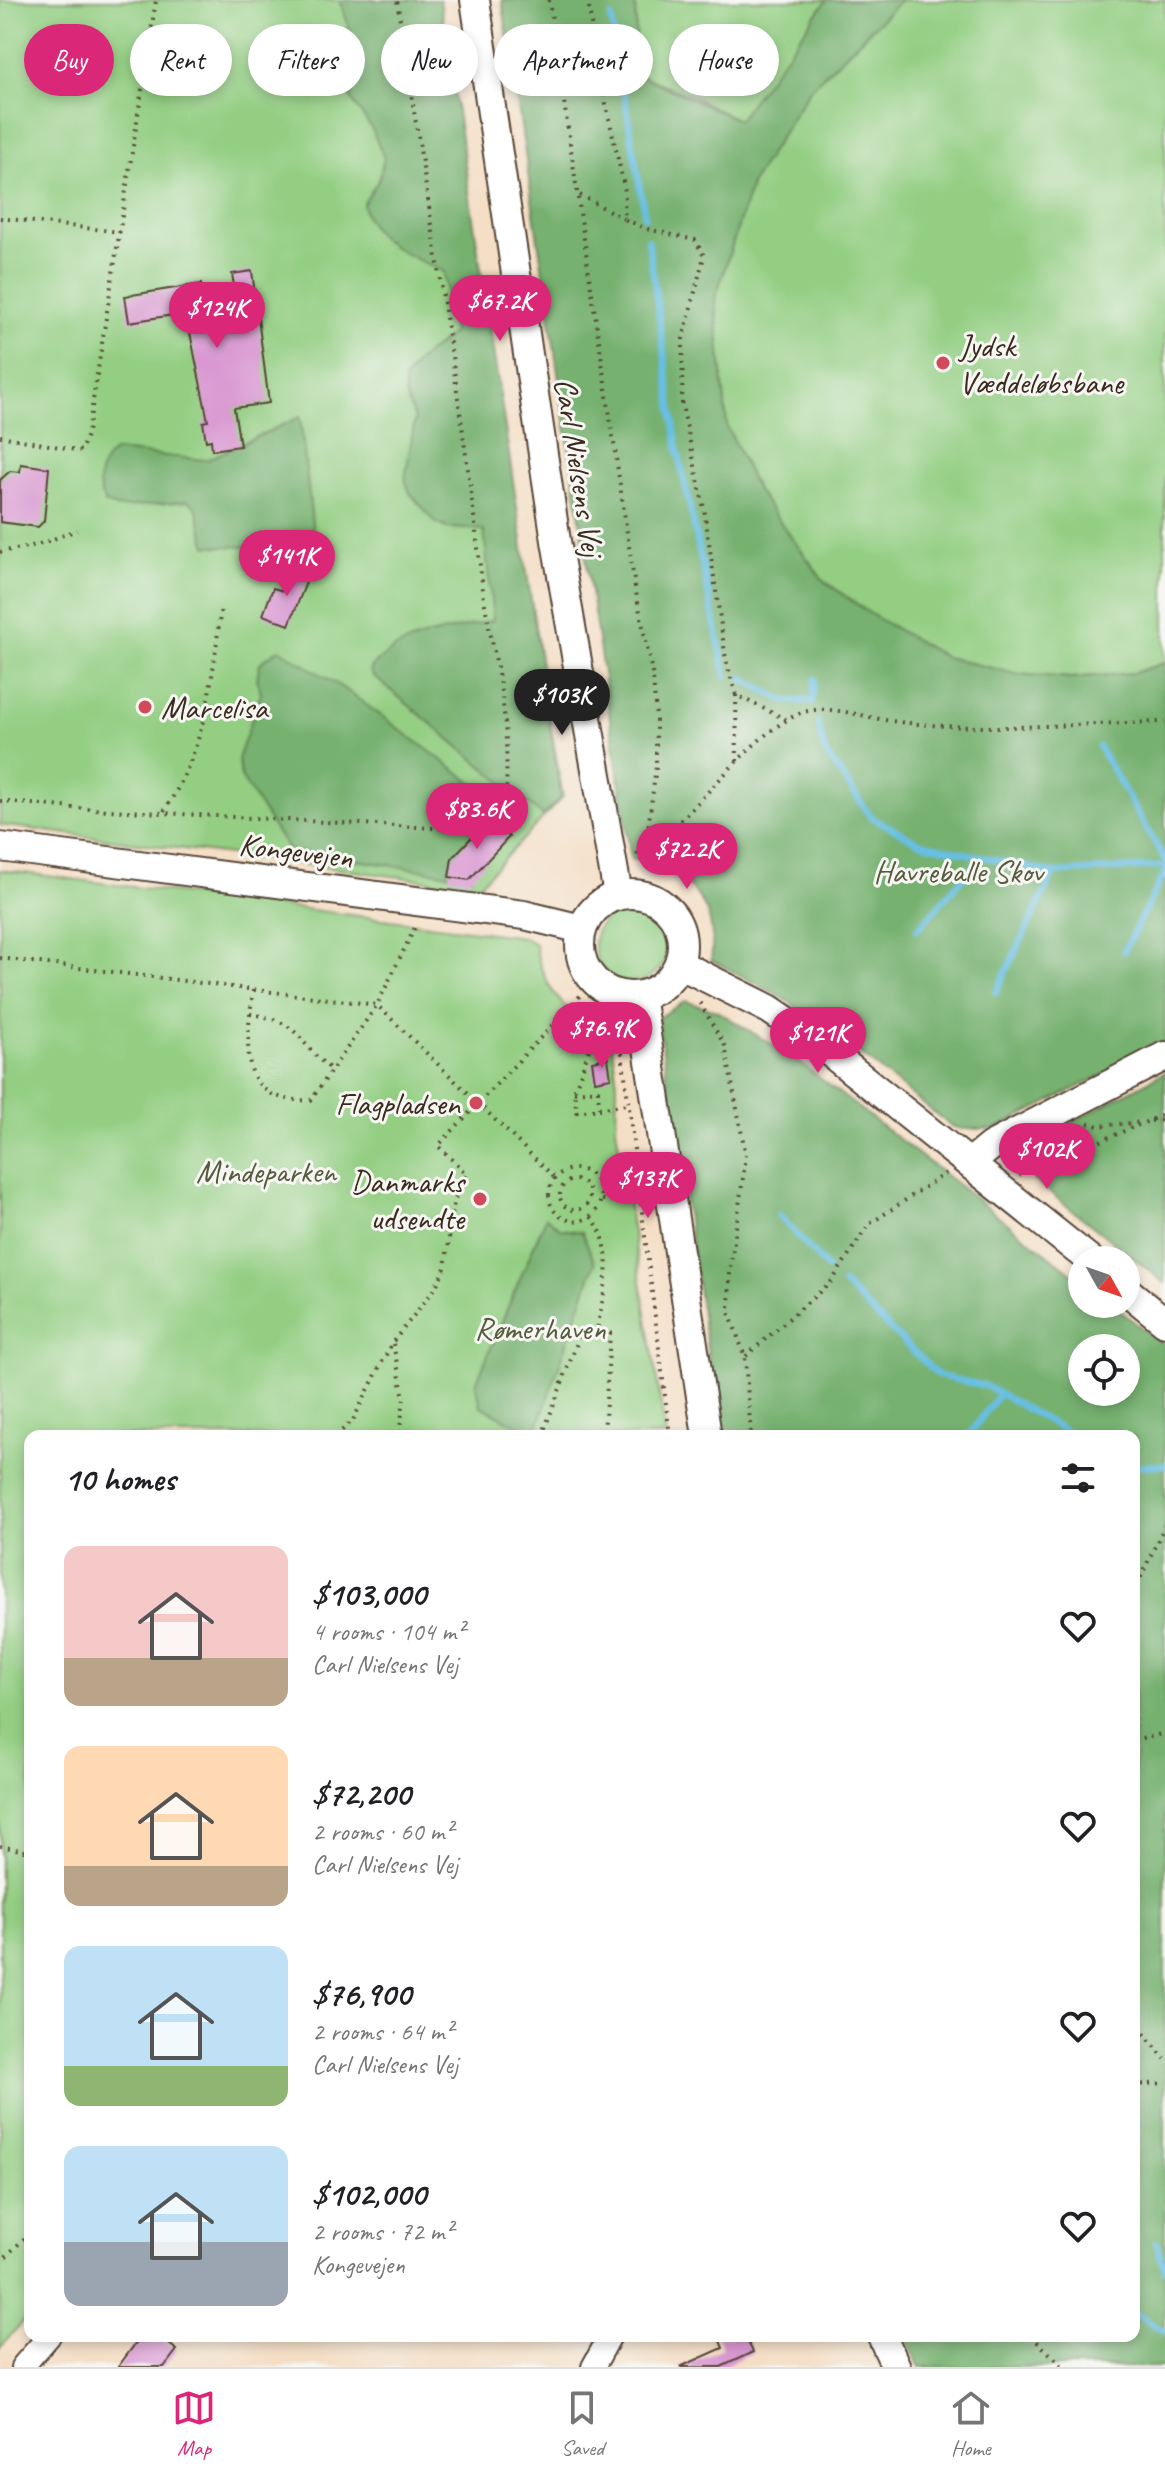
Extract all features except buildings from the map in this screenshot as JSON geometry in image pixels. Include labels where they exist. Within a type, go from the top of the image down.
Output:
[{"type":"street","name":"Carl Nielsens Vej","points":[[475,0],[556,541],[618,895]]},
{"type":"street","name":"Kongevejen","points":[[0,847],[524,915],[582,929]]},
{"type":"street","points":[[616,991],[664,985],[679,964],[682,936],[670,911],[646,895],[618,895],[600,904],[582,929],[581,956],[616,991],[706,1430]]},
{"type":"street","points":[[679,964],[769,1009],[812,1038],[1073,1246]]},
{"type":"street","points":[[970,1163],[991,1146],[1165,1056]]},
{"type":"street","points":[[1140,1301],[1165,1322]]},
{"type":"street","points":[[22,2367],[44,2342]]},
{"type":"street","points":[[593,2367],[607,2342]]},
{"type":"street","points":[[885,2342],[896,2367]]},
{"type":"path","points":[[0,436],[81,451],[88,432],[156,0]]},
{"type":"path","points":[[0,801],[87,809],[451,829],[487,817],[506,800],[507,756],[501,694],[483,588],[462,408],[442,302],[397,0]]},
{"type":"path","points":[[549,0],[580,195],[635,587],[653,678],[656,767],[645,852]]},
{"type":"path","points":[[588,0],[595,54],[625,191],[624,219]]},
{"type":"path","points":[[580,195],[647,229],[695,240],[704,256],[683,339],[682,405],[704,508],[726,660],[736,695],[737,762]]},
{"type":"path","points":[[0,218],[120,232]]},
{"type":"path","points":[[0,552],[37,545],[77,530]]},
{"type":"path","points":[[164,811],[181,786],[199,741],[210,694],[221,607]]},
{"type":"path","points":[[736,695],[787,720]]},
{"type":"path","points":[[610,859],[645,852],[685,817],[737,762],[787,720],[805,711],[829,711],[923,726],[1165,722]]},
{"type":"path","points":[[253,990],[246,1063],[259,1083],[275,1095],[294,1101],[311,1100],[377,1005],[419,920]]},
{"type":"path","points":[[0,958],[377,1005],[555,1178]]},
{"type":"path","points":[[679,964],[725,1046],[746,1156],[730,1270],[729,1312],[745,1357],[751,1430]]},
{"type":"path","points":[[616,991],[574,1092],[577,1112],[626,1104]]},
{"type":"path","points":[[342,1430],[353,1420],[392,1343],[434,1290],[445,1268],[454,1201],[467,1174],[438,1146],[478,1103],[616,991]]},
{"type":"path","points":[[616,991],[616,1030],[669,1430]]},
{"type":"path","points":[[250,1014],[277,1018],[289,1025],[332,1070]]},
{"type":"path","points":[[574,1092],[598,1090],[599,1109]]},
{"type":"path","points":[[1058,1112],[1098,1126],[1148,1122]]},
{"type":"path","points":[[997,1184],[1165,1117]]},
{"type":"path","points":[[745,1357],[832,1281],[868,1225],[937,1177],[970,1163]]},
{"type":"path","points":[[555,1178],[576,1169],[596,1179]]},
{"type":"path","points":[[555,1178],[549,1199],[556,1213],[568,1220],[590,1216],[601,1200],[596,1179]]},
{"type":"path","points":[[587,1186],[596,1179]]},
{"type":"path","points":[[579,1180],[587,1186],[590,1195],[583,1207],[574,1210],[564,1206],[560,1192],[565,1183],[579,1180]]},
{"type":"path","points":[[601,1200],[639,1195]]},
{"type":"path","points":[[556,1213],[564,1206]]},
{"type":"path","points":[[590,1216],[600,1231],[607,1274],[597,1330]]},
{"type":"path","points":[[544,1430],[583,1327],[610,1333],[604,1430]]},
{"type":"path","points":[[392,1343],[401,1369],[404,1398],[400,1430]]},
{"type":"path","points":[[1140,1579],[1165,1525]]},
{"type":"path","points":[[1140,1739],[1165,1733]]},
{"type":"path","points":[[0,1846],[24,1851]]},
{"type":"path","points":[[1140,2028],[1165,2059]]},
{"type":"path","points":[[1140,2085],[1165,2083]]},
{"type":"path","points":[[0,2262],[24,2239]]},
{"type":"path","points":[[1037,2342],[1064,2367]]},
{"type":"green space","points":[[0,0],[438,0],[442,24],[381,24],[381,96],[452,96],[520,549],[563,797],[477,887],[0,825]]},
{"type":"green space","points":[[340,0],[440,0],[444,24],[381,24],[381,96],[455,96],[561,797],[543,816],[372,675],[370,669],[383,657],[412,641],[493,620],[484,530],[447,528],[435,522],[410,493],[405,479],[415,419],[405,395],[404,380],[418,361],[453,333],[444,272],[393,247],[373,229],[367,217],[363,204],[379,179],[384,158],[372,129],[351,99],[351,96],[365,96],[365,24],[348,24]]},
{"type":"green space","name":"Havreballe Skov","points":[[502,0],[635,0],[636,24],[506,24]]},
{"type":"green space","points":[[635,0],[827,0],[779,66],[779,24],[669,24],[669,87],[653,80],[653,24],[636,24]]},
{"type":"green space","name":"Havreballe Skov","points":[[827,0],[901,0],[810,89],[752,182],[715,299],[727,426],[757,491],[824,581],[872,615],[945,657],[1017,674],[1071,678],[1133,673],[1165,663],[1165,1044],[995,1129],[951,1126],[821,1023],[775,993],[711,960],[710,921],[704,905],[694,892],[667,872],[631,859],[516,96],[653,96],[653,81],[669,89],[669,96],[685,96],[738,120],[756,96],[779,96],[779,65]]},
{"type":"green space","name":"Jydsk Væddeløbsbane","points":[[901,0],[1165,0],[1165,663],[1133,673],[1071,678],[1017,674],[945,657],[872,615],[824,581],[757,491],[727,427],[715,299],[752,182],[810,89]]},
{"type":"green space","points":[[692,96],[757,96],[739,121]]},
{"type":"green space","points":[[300,417],[315,548],[207,546],[196,507],[188,501],[119,508],[105,503],[102,496],[99,482],[102,468],[115,451],[206,460]]},
{"type":"green space","points":[[279,649],[346,690],[499,802],[464,855],[471,877],[288,850],[241,777],[238,759],[261,693],[257,678],[260,663]]},
{"type":"green space","name":"Mindeparken","points":[[0,870],[523,937],[535,944],[544,976],[560,1001],[611,1039],[617,1083],[616,1128],[665,1430],[24,1430],[24,2320],[0,2348]]},
{"type":"green space","points":[[631,908],[652,914],[662,924],[668,945],[662,966],[652,976],[631,982],[610,976],[600,966],[594,945],[600,924],[610,914]]},
{"type":"green space","points":[[685,1001],[717,1011],[794,1058],[1068,1270],[1068,1318],[1129,1318],[1165,1346],[1165,2367],[920,2367],[907,2342],[1140,2342],[1140,1430],[719,1430],[658,1018]]},
{"type":"green space","points":[[1165,1072],[1165,1283],[1140,1263],[1140,1246],[1118,1246],[1034,1180],[1027,1146]]},
{"type":"green space","name":"Rømerhaven","points":[[546,1217],[561,1229],[582,1232],[595,1263],[537,1430],[526,1430],[481,1406],[476,1383]]},
{"type":"waterway","points":[[611,17],[645,217]]},
{"type":"waterway","points":[[648,240],[678,451],[726,676]]},
{"type":"waterway","points":[[742,678],[784,701],[811,701]]},
{"type":"waterway","points":[[812,703],[815,679]]},
{"type":"waterway","points":[[818,722],[824,750],[871,817],[921,843],[1054,873],[1165,866]]},
{"type":"waterway","points":[[1099,747],[1165,860]]},
{"type":"waterway","points":[[917,930],[982,856]]},
{"type":"waterway","points":[[1124,951],[1165,872]]},
{"type":"waterway","points":[[996,992],[1054,873]]},
{"type":"waterway","points":[[779,1215],[827,1268]]},
{"type":"waterway","points":[[843,1284],[939,1376],[986,1386],[1063,1430]]},
{"type":"waterway","points":[[972,1430],[999,1394]]},
{"type":"waterway","points":[[1140,1466],[1165,1465]]},
{"type":"waterway","points":[[1156,2242],[1165,2270]]},
{"type":"waterway","points":[[1140,2317],[1165,2332]]},
{"type":"place","name":"Jydsk Væddeløbsbane","points":[[943,363]]},
{"type":"place","name":"Marcelisa","points":[[145,707]]},
{"type":"place","name":"Flagpladsen","points":[[476,1103]]},
{"type":"place","name":"Danmarks udsendte","points":[[480,1199]]}]
